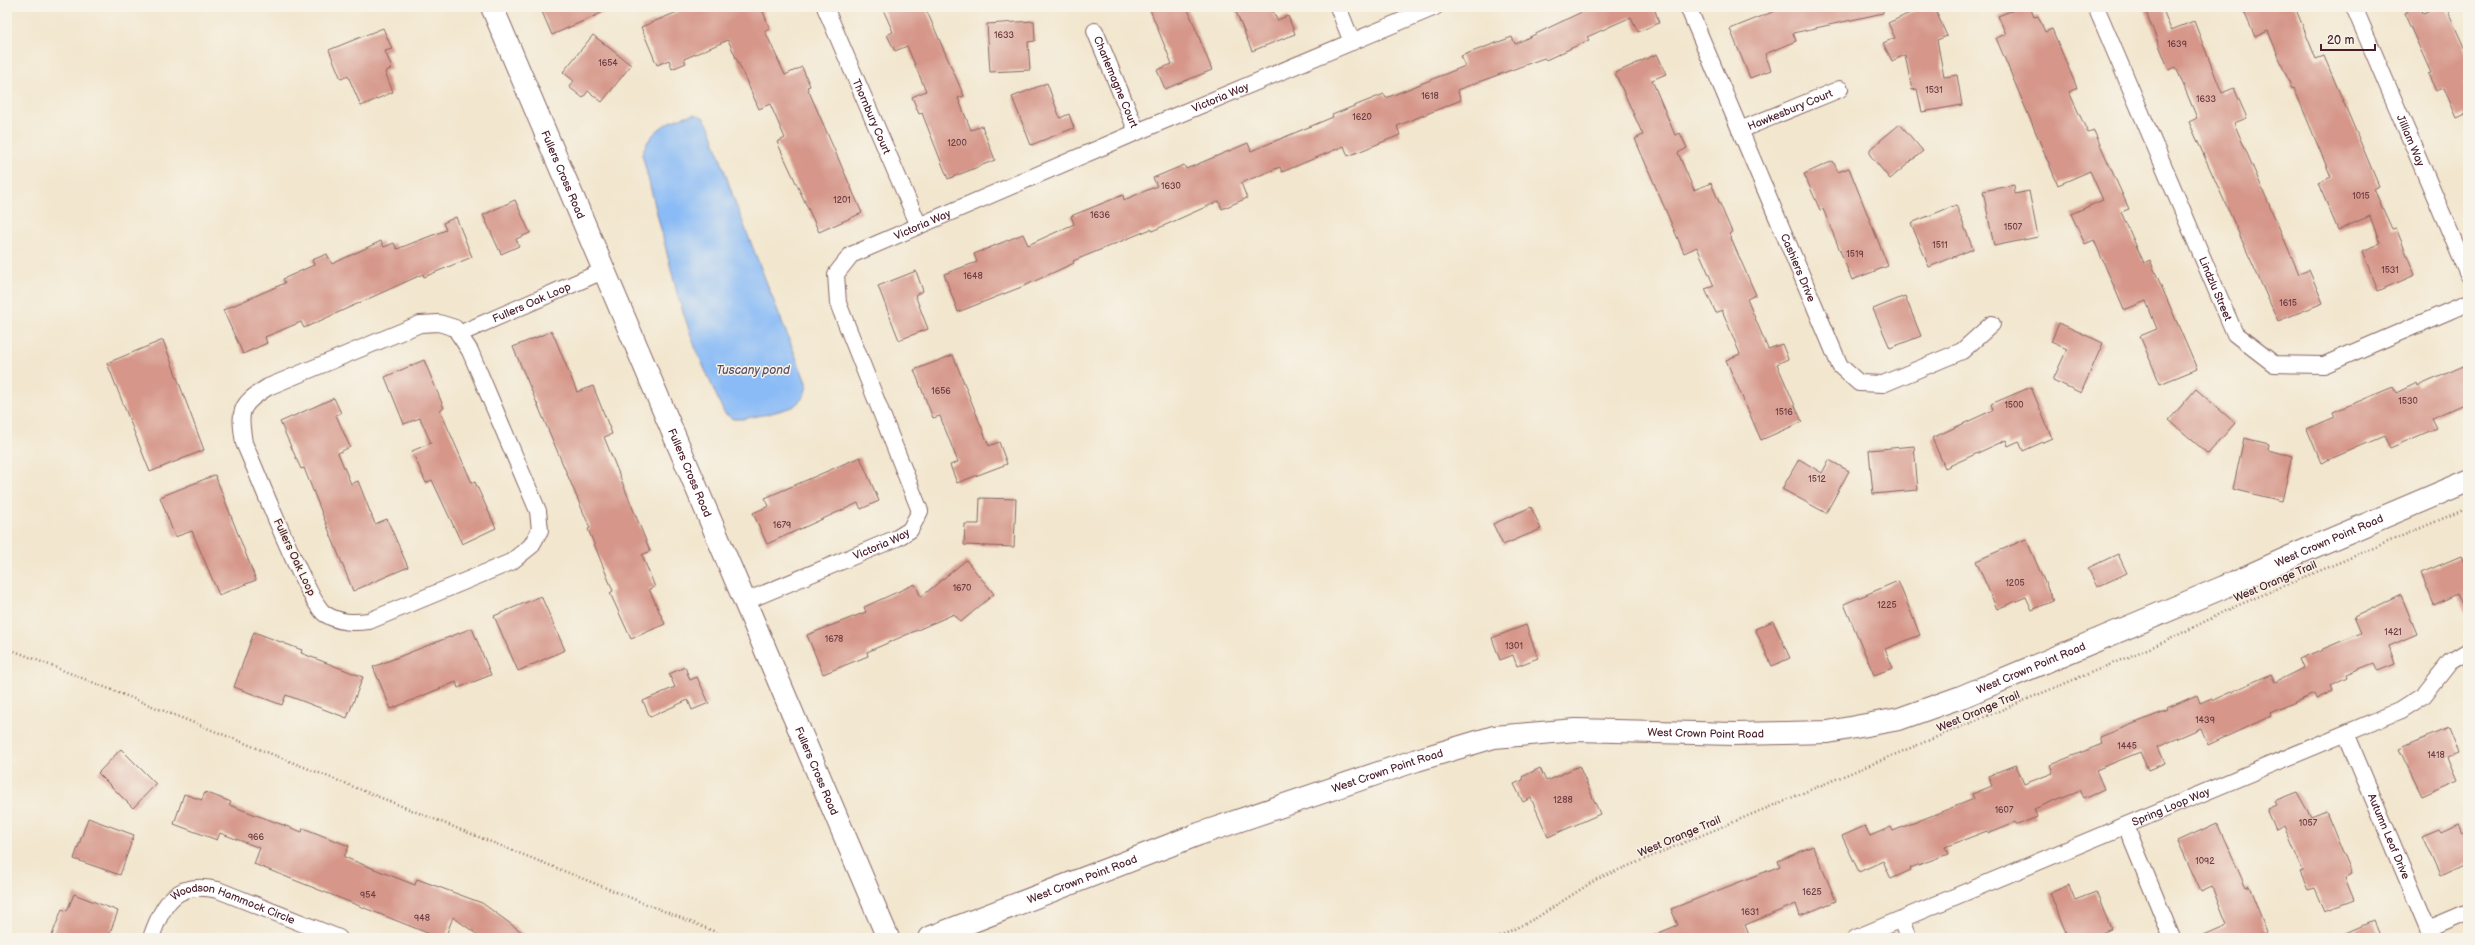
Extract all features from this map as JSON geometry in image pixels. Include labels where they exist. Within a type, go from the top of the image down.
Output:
[{"type":"street","name":"Fullers Cross Road","points":[[492,7],[888,938]]},
{"type":"street","name":"Thornbury Court","points":[[825,7],[919,226]]},
{"type":"street","points":[[1338,7],[1352,42]]},
{"type":"street","name":"Victoria Way","points":[[744,602],[897,538],[910,530],[920,511],[838,303],[836,274],[851,255],[1137,132],[1435,7]]},
{"type":"street","name":"Cashiers Drive","points":[[1688,7],[1840,366],[1859,383],[1883,384],[1962,351],[1992,324]]},
{"type":"street","name":"Lindzlu Street","points":[[2096,7],[2235,334],[2274,364],[2324,366],[2468,303]]},
{"type":"street","name":"Jilliam Way","points":[[2354,7],[2468,274]]},
{"type":"street","name":"Charlemagne Court","points":[[1095,31],[1137,132]]},
{"type":"street","name":"Hawkesbury Court","points":[[1740,130],[1840,89]]},
{"type":"street","name":"Fullers Oak Loop","points":[[459,334],[603,271]]},
{"type":"street","name":"Fullers Oak Loop","points":[[439,323],[454,328],[459,334],[470,351],[538,511],[540,530],[531,546],[510,562],[369,621],[347,624],[324,613],[308,590],[244,443],[240,419],[247,400],[268,387],[420,324],[439,323]]},
{"type":"street","name":"West Crown Point Road","points":[[929,938],[1199,834],[1417,760],[1494,737],[1576,730],[1734,734],[1828,732],[1899,720],[1961,697],[2217,590],[2299,552],[2468,481]]},
{"type":"street","name":"Spring Loop Way","points":[[1856,938],[2406,708],[2424,695],[2450,662],[2468,651]]},
{"type":"street","name":"Autumn Leaf Drive","points":[[2346,734],[2430,934]]},
{"type":"street","points":[[2126,826],[2172,938]]},
{"type":"street","name":"Woodson Hammock Circle","points":[[151,938],[157,920],[170,899],[186,889],[201,886],[218,890],[339,938]]},
{"type":"street","points":[[2430,934],[2468,912]]},
{"type":"street","points":[[1901,920],[1908,938]]},
{"type":"path","name":"West Orange Trail","points":[[1498,937],[1554,907],[1597,879],[2164,642],[2234,607],[2468,508]]},
{"type":"path","points":[[7,648],[731,938]]},
{"type":"water","name":"Tuscany pond","points":[[694,114],[703,117],[710,128],[736,205],[807,385],[804,397],[793,407],[742,419],[733,419],[724,413],[695,347],[678,297],[642,154],[650,138],[662,127],[677,119]]},
{"type":"building","points":[[540,7],[615,7],[552,35]]},
{"type":"building","points":[[689,7],[761,7],[770,29],[765,31],[785,75],[802,67],[810,86],[807,87],[862,213],[819,232],[777,142],[785,138],[770,104],[759,109],[728,40],[684,59],[686,63],[672,69],[669,60],[657,65],[641,27]]},
{"type":"building","points":[[882,7],[925,7],[964,96],[958,98],[971,130],[982,126],[995,160],[948,179],[922,113],[919,114],[912,97],[926,91],[907,46],[895,51],[887,35],[893,32]]},
{"type":"building","points":[[1149,7],[1187,7],[1212,70],[1165,89],[1157,70],[1172,64]]},
{"type":"building","points":[[1234,7],[1271,7],[1277,20],[1288,16],[1295,34],[1252,51]]},
{"type":"building","points":[[1592,7],[1654,7],[1659,23],[1638,32],[1631,17],[1587,37],[1589,40],[1546,60],[1544,58],[1457,90],[1461,100],[1397,126],[1400,135],[1348,156],[1344,146],[1282,172],[1280,167],[1241,183],[1247,198],[1222,209],[1219,201],[1152,231],[1151,229],[1073,261],[1074,263],[1024,286],[958,312],[944,274],[977,262],[974,254],[1023,234],[1028,245],[1074,224],[1071,216],[1123,195],[1124,200],[1157,186],[1153,178],[1184,165],[1186,169],[1248,143],[1251,151],[1384,94],[1386,98],[1465,66],[1461,56],[1512,37],[1515,44]]},
{"type":"building","points":[[1785,7],[1883,7],[1883,13],[1793,33],[1796,41],[1765,54],[1771,70],[1750,78],[1730,29]]},
{"type":"building","points":[[1923,7],[1934,7],[1947,36],[1937,40],[1944,77],[1957,75],[1962,105],[1922,112],[1917,89],[1912,90],[1905,55],[1892,61],[1883,43],[1895,38],[1888,23]]},
{"type":"building","points":[[2021,7],[2030,7],[2034,17],[2038,16],[2045,32],[2052,29],[2077,88],[2069,92],[2088,133],[2094,131],[2129,209],[2121,212],[2144,263],[2150,260],[2197,369],[2160,384],[2140,336],[2157,329],[2146,301],[2124,310],[2094,240],[2085,244],[2071,214],[2103,200],[2090,171],[2058,185],[1996,38],[2006,34],[1998,16]]},
{"type":"building","points":[[2144,7],[2162,7],[2171,30],[2194,21],[2222,93],[2234,88],[2247,118],[2234,123],[2299,274],[2309,270],[2323,303],[2278,321],[2189,122],[2197,118],[2176,67],[2169,70]]},
{"type":"building","points":[[2242,7],[2295,7],[2316,59],[2324,56],[2379,186],[2374,189],[2392,229],[2396,228],[2415,275],[2378,291],[2362,251],[2380,244],[2370,216],[2338,230],[2318,183],[2331,177],[2294,88],[2292,89],[2268,31],[2255,37]]},
{"type":"building","points":[[2417,7],[2421,7],[2423,13],[2438,7],[2446,7],[2468,56],[2468,113],[2457,118],[2444,88],[2436,91],[2428,74],[2431,73],[2404,13]]},
{"type":"building","points":[[1034,21],[1035,41],[1028,42],[1030,70],[990,72],[987,24]]},
{"type":"building","points":[[383,28],[392,49],[385,51],[392,68],[385,72],[393,92],[361,106],[348,76],[341,79],[329,50]]},
{"type":"building","points":[[593,35],[631,65],[602,102],[588,91],[583,98],[569,87],[574,81],[563,72]]},
{"type":"building","points":[[1657,54],[1666,74],[1652,80],[1675,135],[1680,133],[1687,148],[1678,153],[1694,190],[1711,183],[1732,232],[1729,234],[1756,295],[1747,299],[1768,349],[1782,344],[1788,359],[1777,364],[1802,422],[1761,440],[1726,360],[1740,354],[1722,310],[1716,313],[1705,289],[1714,286],[1697,247],[1684,253],[1635,139],[1643,135],[1615,73]]},
{"type":"building","points":[[1047,83],[1060,118],[1069,114],[1074,128],[1031,145],[1012,97]]},
{"type":"building","points":[[1900,124],[1923,151],[1890,179],[1870,155],[1870,149]]},
{"type":"building","points":[[1833,161],[1838,172],[1849,168],[1888,266],[1852,280],[1823,209],[1820,210],[1804,174]]},
{"type":"building","points":[[2014,185],[2015,194],[2029,191],[2038,237],[1994,246],[1983,191]]},
{"type":"building","points":[[515,200],[530,233],[516,239],[519,246],[501,254],[483,215]]},
{"type":"building","points":[[1956,205],[1973,249],[1929,267],[1911,223]]},
{"type":"building","points":[[456,217],[472,257],[424,277],[423,274],[304,328],[301,322],[265,337],[267,343],[243,354],[223,310],[285,283],[283,279],[314,265],[312,260],[327,254],[332,264],[381,241],[384,247],[394,243],[397,249],[446,230],[443,223]]},
{"type":"building","points":[[916,271],[923,291],[915,295],[928,329],[899,340],[878,286]]},
{"type":"building","points":[[1905,296],[1921,336],[1890,348],[1873,309]]},
{"type":"building","points":[[2059,323],[2103,343],[2081,393],[2053,380],[2067,349],[2051,342]]},
{"type":"building","points":[[552,331],[577,392],[593,386],[612,434],[604,437],[650,551],[642,555],[655,587],[649,589],[665,624],[631,639],[610,593],[613,591],[588,529],[590,528],[513,347]]},
{"type":"building","points":[[163,340],[204,450],[150,472],[107,363]]},
{"type":"building","points":[[953,355],[989,446],[999,442],[1007,464],[957,483],[950,465],[958,462],[940,416],[933,418],[914,370]]},
{"type":"building","points":[[424,360],[444,408],[440,410],[472,483],[475,482],[496,528],[462,544],[432,480],[426,483],[412,451],[431,443],[420,418],[404,424],[385,377]]},
{"type":"building","points":[[2468,364],[2468,402],[2432,418],[2437,428],[2390,448],[2384,436],[2321,463],[2307,429],[2335,417],[2333,412],[2393,387],[2396,393],[2417,383],[2418,386]]},
{"type":"building","points":[[2031,387],[2052,438],[2023,451],[2019,441],[2008,446],[2006,440],[1945,468],[1932,438],[1993,410],[1991,404]]},
{"type":"building","points":[[2196,389],[2235,423],[2208,454],[2169,420]]},
{"type":"building","points":[[334,398],[341,413],[336,415],[350,447],[338,453],[351,484],[358,481],[375,524],[387,519],[408,567],[353,591],[304,468],[301,469],[280,422]]},
{"type":"building","points":[[2244,438],[2269,444],[2268,450],[2292,456],[2282,501],[2233,489]]},
{"type":"building","points":[[1914,446],[1918,490],[1873,494],[1869,450]]},
{"type":"building","points":[[860,457],[879,501],[861,509],[858,503],[767,544],[753,513],[769,506],[765,498]]},
{"type":"building","points":[[1799,459],[1822,473],[1829,460],[1849,471],[1826,513],[1782,489]]},
{"type":"building","points":[[215,475],[256,580],[219,595],[192,531],[175,537],[160,497]]},
{"type":"building","points":[[980,498],[1016,499],[1014,547],[964,545],[965,524],[979,524]]},
{"type":"building","points":[[1531,507],[1541,529],[1503,545],[1493,524]]},
{"type":"building","points":[[2026,539],[2053,601],[2032,610],[2026,597],[1997,609],[1976,561]]},
{"type":"building","points":[[2118,554],[2127,573],[2097,587],[2088,568]]},
{"type":"building","points":[[2461,556],[2468,570],[2468,617],[2457,594],[2434,605],[2421,573]]},
{"type":"building","points":[[966,560],[994,594],[961,622],[954,614],[867,652],[868,656],[823,674],[807,635],[866,612],[864,607],[915,584],[921,597]]},
{"type":"building","points":[[1898,581],[1920,635],[1885,649],[1893,668],[1874,675],[1844,604]]},
{"type":"building","points":[[2401,595],[2417,634],[2389,646],[2395,664],[2378,671],[2374,663],[2346,674],[2347,677],[2331,685],[2333,691],[2316,699],[2314,694],[2270,713],[2271,716],[2208,745],[2201,728],[2158,747],[2165,763],[2148,770],[2140,752],[2096,770],[2104,789],[2084,798],[2080,790],[2034,809],[2037,817],[2017,825],[2015,822],[1988,833],[1987,831],[1945,847],[1948,854],[1910,868],[1911,870],[1891,879],[1883,861],[1859,872],[1842,836],[1865,826],[1870,836],[1891,827],[1893,831],[1974,799],[1972,794],[1992,786],[1988,776],[2016,765],[2024,784],[2053,773],[2050,765],[2102,744],[2100,737],[2168,710],[2167,708],[2197,695],[2200,703],[2212,698],[2213,700],[2271,674],[2275,682],[2303,668],[2299,659],[2361,633],[2354,617]]},
{"type":"building","points":[[541,596],[565,650],[518,671],[494,616]]},
{"type":"building","points":[[1773,621],[1790,658],[1772,666],[1755,629]]},
{"type":"building","points":[[1526,625],[1538,658],[1517,666],[1513,655],[1500,660],[1492,638]]},
{"type":"building","points":[[472,628],[491,675],[458,688],[456,682],[391,709],[373,667]]},
{"type":"building","points":[[254,632],[302,650],[301,653],[363,677],[347,718],[286,695],[282,705],[234,687]]},
{"type":"building","points":[[685,667],[690,680],[697,677],[709,703],[692,710],[688,700],[650,717],[643,701],[675,687],[669,674]]},
{"type":"building","points":[[2448,728],[2458,753],[2448,757],[2458,780],[2422,796],[2399,749]]},
{"type":"building","points":[[121,749],[156,784],[133,808],[98,773]]},
{"type":"building","points":[[1579,766],[1600,814],[1548,837],[1531,798],[1523,802],[1514,784],[1523,780],[1522,777],[1540,768],[1546,781]]},
{"type":"building","points":[[205,792],[231,802],[229,805],[302,832],[303,828],[349,846],[344,857],[415,885],[417,879],[482,903],[530,938],[482,938],[453,917],[445,938],[440,938],[254,864],[260,848],[220,833],[217,840],[174,824],[184,794],[202,800]]},
{"type":"building","points":[[2297,792],[2311,817],[2326,811],[2352,874],[2345,878],[2354,900],[2325,911],[2315,888],[2308,890],[2300,872],[2303,871],[2284,826],[2276,830],[2267,809],[2276,805],[2274,801]]},
{"type":"building","points":[[88,818],[134,835],[120,875],[74,859]]},
{"type":"building","points":[[2217,823],[2246,888],[2249,886],[2267,932],[2253,938],[2197,938],[2227,925],[2212,887],[2201,892],[2178,841]]},
{"type":"building","points":[[2458,824],[2463,833],[2468,831],[2468,863],[2440,876],[2422,836],[2439,829],[2441,832]]},
{"type":"building","points":[[1813,846],[1836,901],[1800,916],[1796,904],[1745,925],[1749,935],[1740,938],[1647,938],[1678,925],[1671,909],[1780,866],[1778,861]]},
{"type":"building","points":[[2069,885],[2075,900],[2096,892],[2111,929],[2090,938],[2068,938],[2050,893]]},
{"type":"building","points":[[74,894],[118,911],[108,938],[51,938],[62,909],[67,911]]},
{"type":"building","points":[[2373,921],[2380,938],[2334,938]]}]
